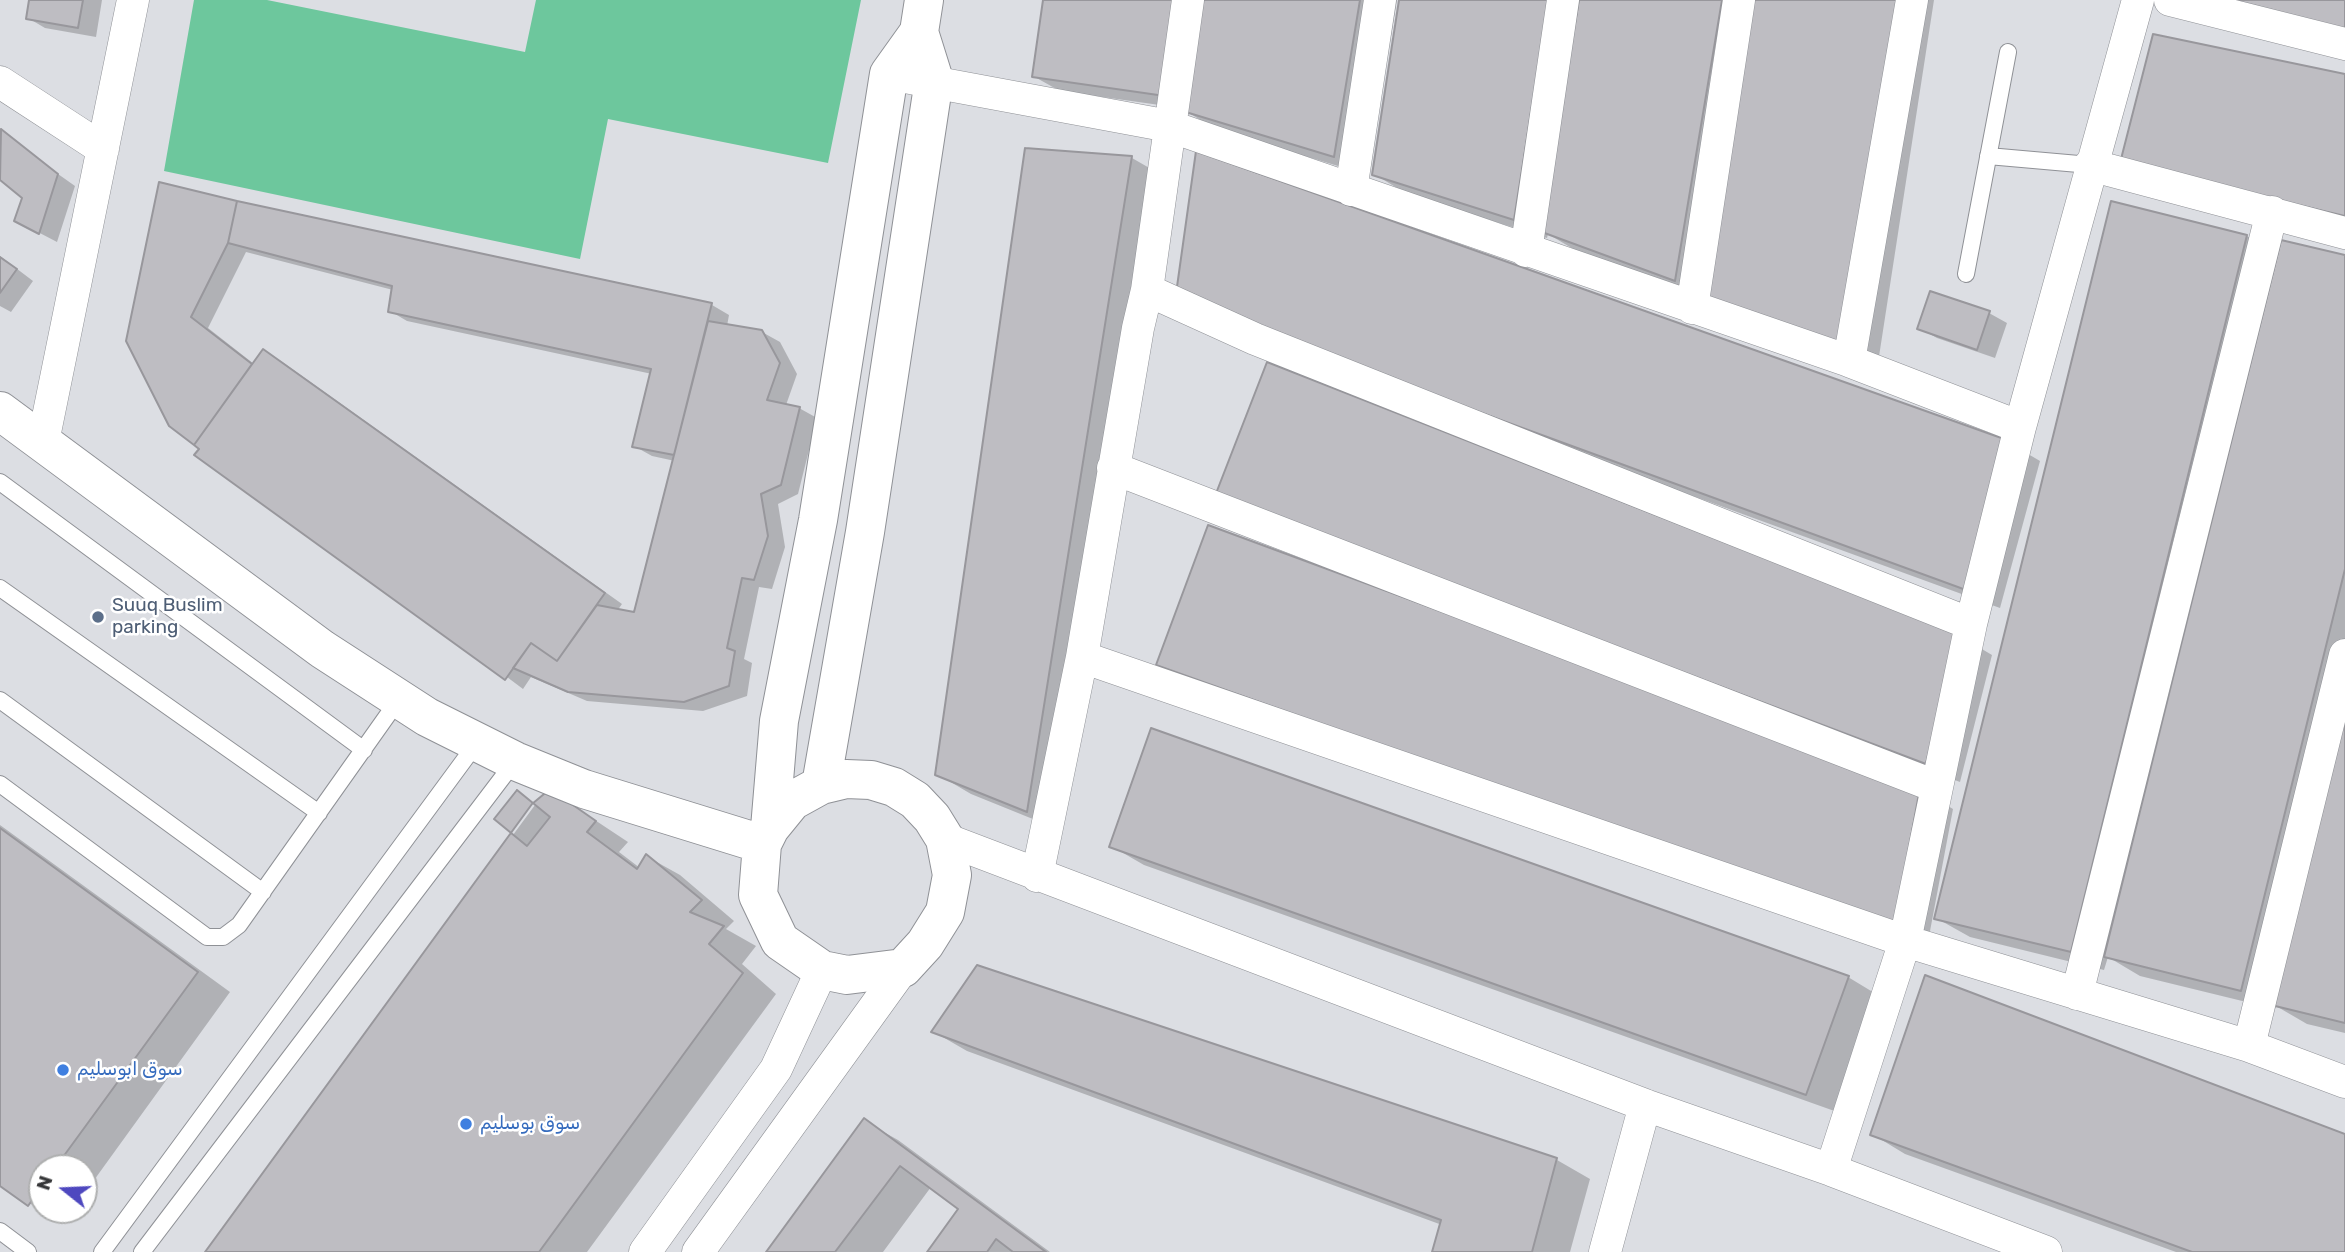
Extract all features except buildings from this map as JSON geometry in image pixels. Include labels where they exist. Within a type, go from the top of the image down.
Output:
[{"type":"street","points":[[43,442],[133,0]]},
{"type":"street","points":[[1037,876],[1082,657],[1113,468],[1147,290],[1188,0]]},
{"type":"street","points":[[1351,190],[1380,0]]},
{"type":"street","points":[[1526,251],[1563,0]]},
{"type":"street","points":[[1692,308],[1739,0]]},
{"type":"street","points":[[1849,361],[1912,0]]},
{"type":"street","points":[[1831,1170],[1905,941],[1935,786],[1971,624],[2090,165],[2138,0]]},
{"type":"street","points":[[2170,0],[2345,44]]},
{"type":"street","points":[[903,968],[847,975],[822,970],[780,941],[758,895],[779,721],[818,520],[889,74],[922,16]]},
{"type":"street","points":[[821,785],[865,532],[934,80],[922,16]]},
{"type":"street","points":[[889,74],[934,80],[1168,127],[1849,361],[2020,427]]},
{"type":"street","points":[[0,82],[103,149]]},
{"type":"street","points":[[2090,165],[2345,233]]},
{"type":"street","points":[[2077,994],[2272,212]]},
{"type":"street","points":[[1147,290],[1255,339],[1971,624]]},
{"type":"street","points":[[0,411],[322,649],[398,699],[476,744],[609,797],[766,836]]},
{"type":"street","points":[[1113,468],[1935,786]]},
{"type":"street","points":[[2249,1046],[2345,655]]},
{"type":"street","points":[[1082,657],[1905,941],[2249,1046],[2345,1082]]},
{"type":"street","points":[[698,1252],[903,968],[926,944],[945,912],[952,875],[944,839],[932,818],[915,800],[894,787],[870,780],[846,779],[821,785],[792,802],[766,836]]},
{"type":"street","points":[[944,839],[1645,1105],[1831,1170],[2046,1252]]},
{"type":"street","points":[[645,1252],[776,1069],[822,970]]},
{"type":"street","points":[[1605,1252],[1645,1105]]},
{"type":"lane","points":[[1966,274],[2008,52]]},
{"type":"lane","points":[[1988,156],[2090,165]]},
{"type":"lane","points":[[0,482],[364,750]]},
{"type":"lane","points":[[0,588],[319,813]]},
{"type":"lane","points":[[0,784],[207,936],[231,934],[398,699]]},
{"type":"lane","points":[[0,701],[263,892]]},
{"type":"lane","points":[[102,1252],[476,744]]},
{"type":"lane","points":[[142,1252],[515,761]]},
{"type":"lane","points":[[0,1231],[28,1252]]},
{"type":"green space","points":[[194,0],[267,0],[525,52],[536,0],[861,0],[828,163],[608,119],[580,259],[164,171]]},
{"type":"place","name":"Suuq Buslim parking","points":[[98,617]]},
{"type":"place","name":"سوق ابوسليم","points":[[63,1070]]},
{"type":"place","name":"سوق بوسليم","points":[[466,1124]]}]
